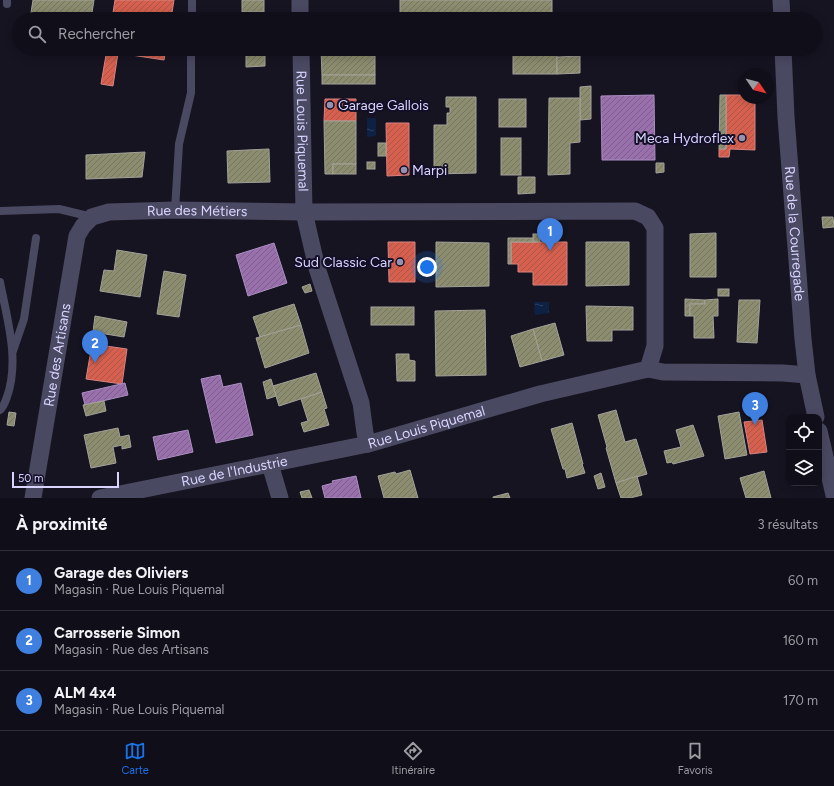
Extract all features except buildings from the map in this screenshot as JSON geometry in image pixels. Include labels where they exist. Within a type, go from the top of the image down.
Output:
[{"type":"street","points":[[300,0],[300,12]]},
{"type":"street","points":[[781,0],[782,12]]},
{"type":"street","name":"Rue Louis Piquemal","points":[[301,56],[304,212],[317,268],[361,403],[368,444],[540,394],[648,369],[663,372],[783,373],[807,375]]},
{"type":"street","name":"Rue de la Courregade","points":[[783,56],[786,117],[803,339],[807,375],[815,414]]},
{"type":"street","name":"Rue des Métiers","points":[[92,217],[108,212],[175,210],[304,212]]},
{"type":"street","name":"Rue Louis Piquemal","points":[[304,212],[635,211],[648,217],[654,228],[655,346],[648,369]]},
{"type":"street","name":"Rue des Artisans","points":[[33,498],[77,236],[83,226],[92,217]]},
{"type":"street","name":"Rue de l'Industrie","points":[[100,498],[368,444]]},
{"type":"street","points":[[822,444],[834,495]]},
{"type":"street","points":[[270,464],[280,498]]},
{"type":"lane","points":[[192,0],[192,12]]},
{"type":"lane","points":[[175,210],[180,144],[191,93],[191,56]]},
{"type":"lane","points":[[0,212],[59,209],[92,217]]},
{"type":"lane","points":[[13,352],[24,319],[36,238]]},
{"type":"lane","points":[[0,282],[13,352],[13,374],[11,387],[4,406],[0,410]]},
{"type":"water","points":[[367,118],[376,118],[376,136],[367,137]]},
{"type":"water","points":[[534,302],[549,302],[549,313],[535,315]]},
{"type":"place","name":"Garage Gallois","points":[[330,105]]},
{"type":"place","name":"Meca Hydroflex","points":[[742,138]]},
{"type":"place","name":"Marpi","points":[[404,170]]},
{"type":"place","name":"Garage des Oliviers","points":[[550,251]]},
{"type":"place","name":"Sud Classic Car","points":[[400,262]]},
{"type":"place","name":"Carrosserie Simon","points":[[95,363]]},
{"type":"place","name":"ALM 4x4","points":[[755,425]]}]
